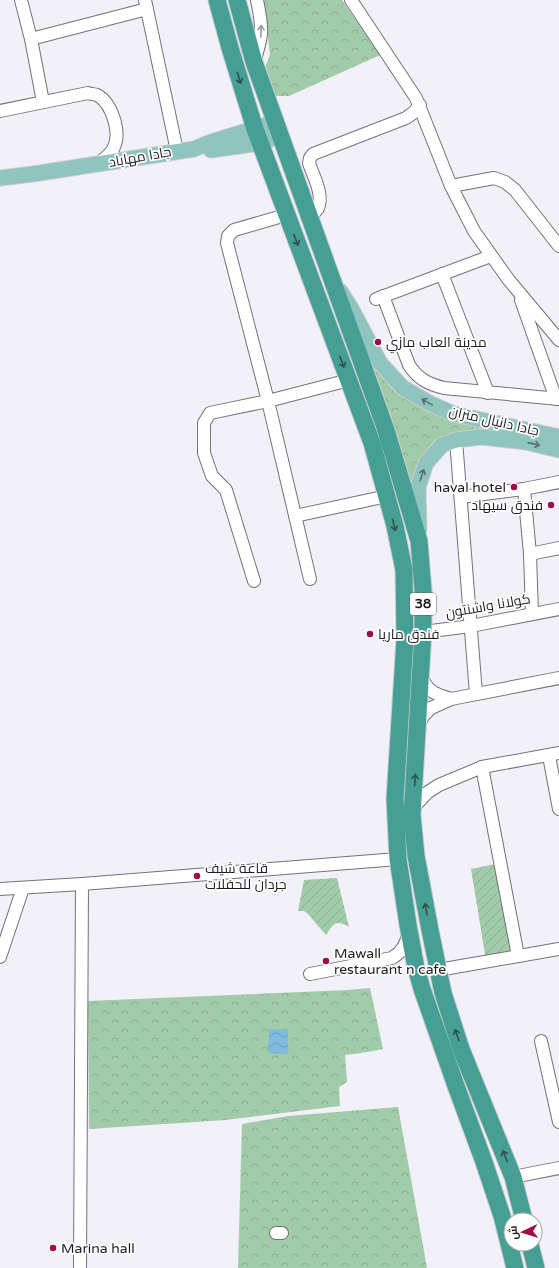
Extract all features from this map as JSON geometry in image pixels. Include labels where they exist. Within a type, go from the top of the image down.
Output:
[{"type":"highway","points":[[205,0],[230,48]]},
{"type":"highway","name":"38","points":[[217,0],[230,48],[258,136],[286,215],[350,380],[372,443],[395,526],[404,570],[405,639],[395,799],[398,859],[408,925],[416,968],[453,1079],[489,1175],[502,1216],[515,1268]]},
{"type":"highway","name":"38","points":[[236,0],[254,62],[386,430],[419,541],[423,590],[423,632],[413,808],[416,856],[443,993],[461,1049],[513,1178],[522,1212]]},
{"type":"highway","points":[[532,1252],[536,1268]]},
{"type":"main road","name":"جادا مهاباد","points":[[0,178],[97,165],[194,149],[211,142],[258,136],[278,129]]},
{"type":"main road","name":"جادا دانيال متران","points":[[329,273],[351,308],[380,363],[403,388],[431,404],[454,414],[559,437]]},
{"type":"main road","name":"جادا دانيال متران","points":[[419,541],[418,488],[426,463],[442,446],[456,440],[482,438],[526,442],[559,450]]},
{"type":"street","points":[[21,0],[32,38],[43,102]]},
{"type":"street","points":[[254,62],[261,34],[257,0]]},
{"type":"street","points":[[351,0],[411,89],[420,105],[451,186],[472,226],[491,256],[559,340]]},
{"type":"street","points":[[32,38],[146,5],[177,151]]},
{"type":"street","points":[[0,111],[88,93],[96,95],[104,101],[112,114],[116,126],[117,140],[114,149],[97,165]]},
{"type":"street","points":[[309,218],[316,210],[320,202],[319,193],[309,163],[313,154],[406,118],[420,105]]},
{"type":"street","points":[[451,186],[494,178],[505,182],[515,190],[559,246]]},
{"type":"street","points":[[286,215],[234,230],[231,232],[227,240],[268,401],[310,579]]},
{"type":"street","points":[[491,256],[380,298],[409,365],[418,376],[429,384],[444,388],[558,399],[518,291]]},
{"type":"street","points":[[442,274],[488,393]]},
{"type":"street","points":[[254,581],[226,490],[212,476],[204,453],[204,423],[210,413],[268,401],[350,380]]},
{"type":"street","points":[[456,440],[476,694]]},
{"type":"street","points":[[461,497],[524,489],[559,482]]},
{"type":"street","points":[[524,489],[530,554],[532,614]]},
{"type":"street","points":[[295,516],[387,496]]},
{"type":"street","points":[[530,554],[559,548]]},
{"type":"street","name":"كولانا واشنتون","points":[[423,632],[471,626],[559,609]]},
{"type":"street","points":[[421,675],[424,684],[431,691],[451,699]]},
{"type":"street","points":[[418,727],[423,716],[431,708],[451,699],[559,678]]},
{"type":"street","points":[[413,808],[428,792],[439,785],[482,767],[554,754],[559,809]]},
{"type":"street","points":[[482,767],[518,956]]},
{"type":"street","points":[[0,889],[398,859]]},
{"type":"street","points":[[80,1268],[82,884]]},
{"type":"street","points":[[0,957],[23,888]]},
{"type":"street","points":[[310,974],[392,958],[400,954],[407,942],[408,925]]},
{"type":"street","points":[[438,970],[559,949]]},
{"type":"street","points":[[392,958],[416,968]]},
{"type":"street","points":[[541,1041],[559,1122]]},
{"type":"street","points":[[513,1178],[559,1168]]},
{"type":"green space","points":[[263,0],[342,0],[380,55],[289,96],[274,96],[264,71],[270,54]]},
{"type":"green space","points":[[356,329],[395,386],[559,443],[446,439],[414,502]]},
{"type":"green space","points":[[500,863],[518,956],[486,960],[471,869]]},
{"type":"green space","points":[[337,878],[349,927],[341,923],[335,924],[326,935],[307,913],[304,911],[298,911],[304,880]]},
{"type":"green space","points":[[370,988],[383,1049],[345,1055],[347,1082],[339,1087],[340,1106],[225,1120],[89,1129],[88,1001]]},
{"type":"green space","points":[[398,1107],[427,1268],[238,1268],[242,1124],[288,1116]]},
{"type":"water","points":[[269,1029],[288,1030],[288,1054],[268,1053]]},
{"type":"place","name":"مدينة العاب مازي","points":[[378,342]]},
{"type":"place","name":"haval hotel","points":[[514,487]]},
{"type":"place","name":"فندق سيهاد","points":[[551,505]]},
{"type":"place","name":"فندق ماريا","points":[[370,634]]},
{"type":"place","name":"قاعة شيف جردان للحفلات","points":[[197,876]]},
{"type":"place","name":"Mawall restaurant n cafe","points":[[326,961]]},
{"type":"place","name":"Marina hall","points":[[53,1248]]}]
